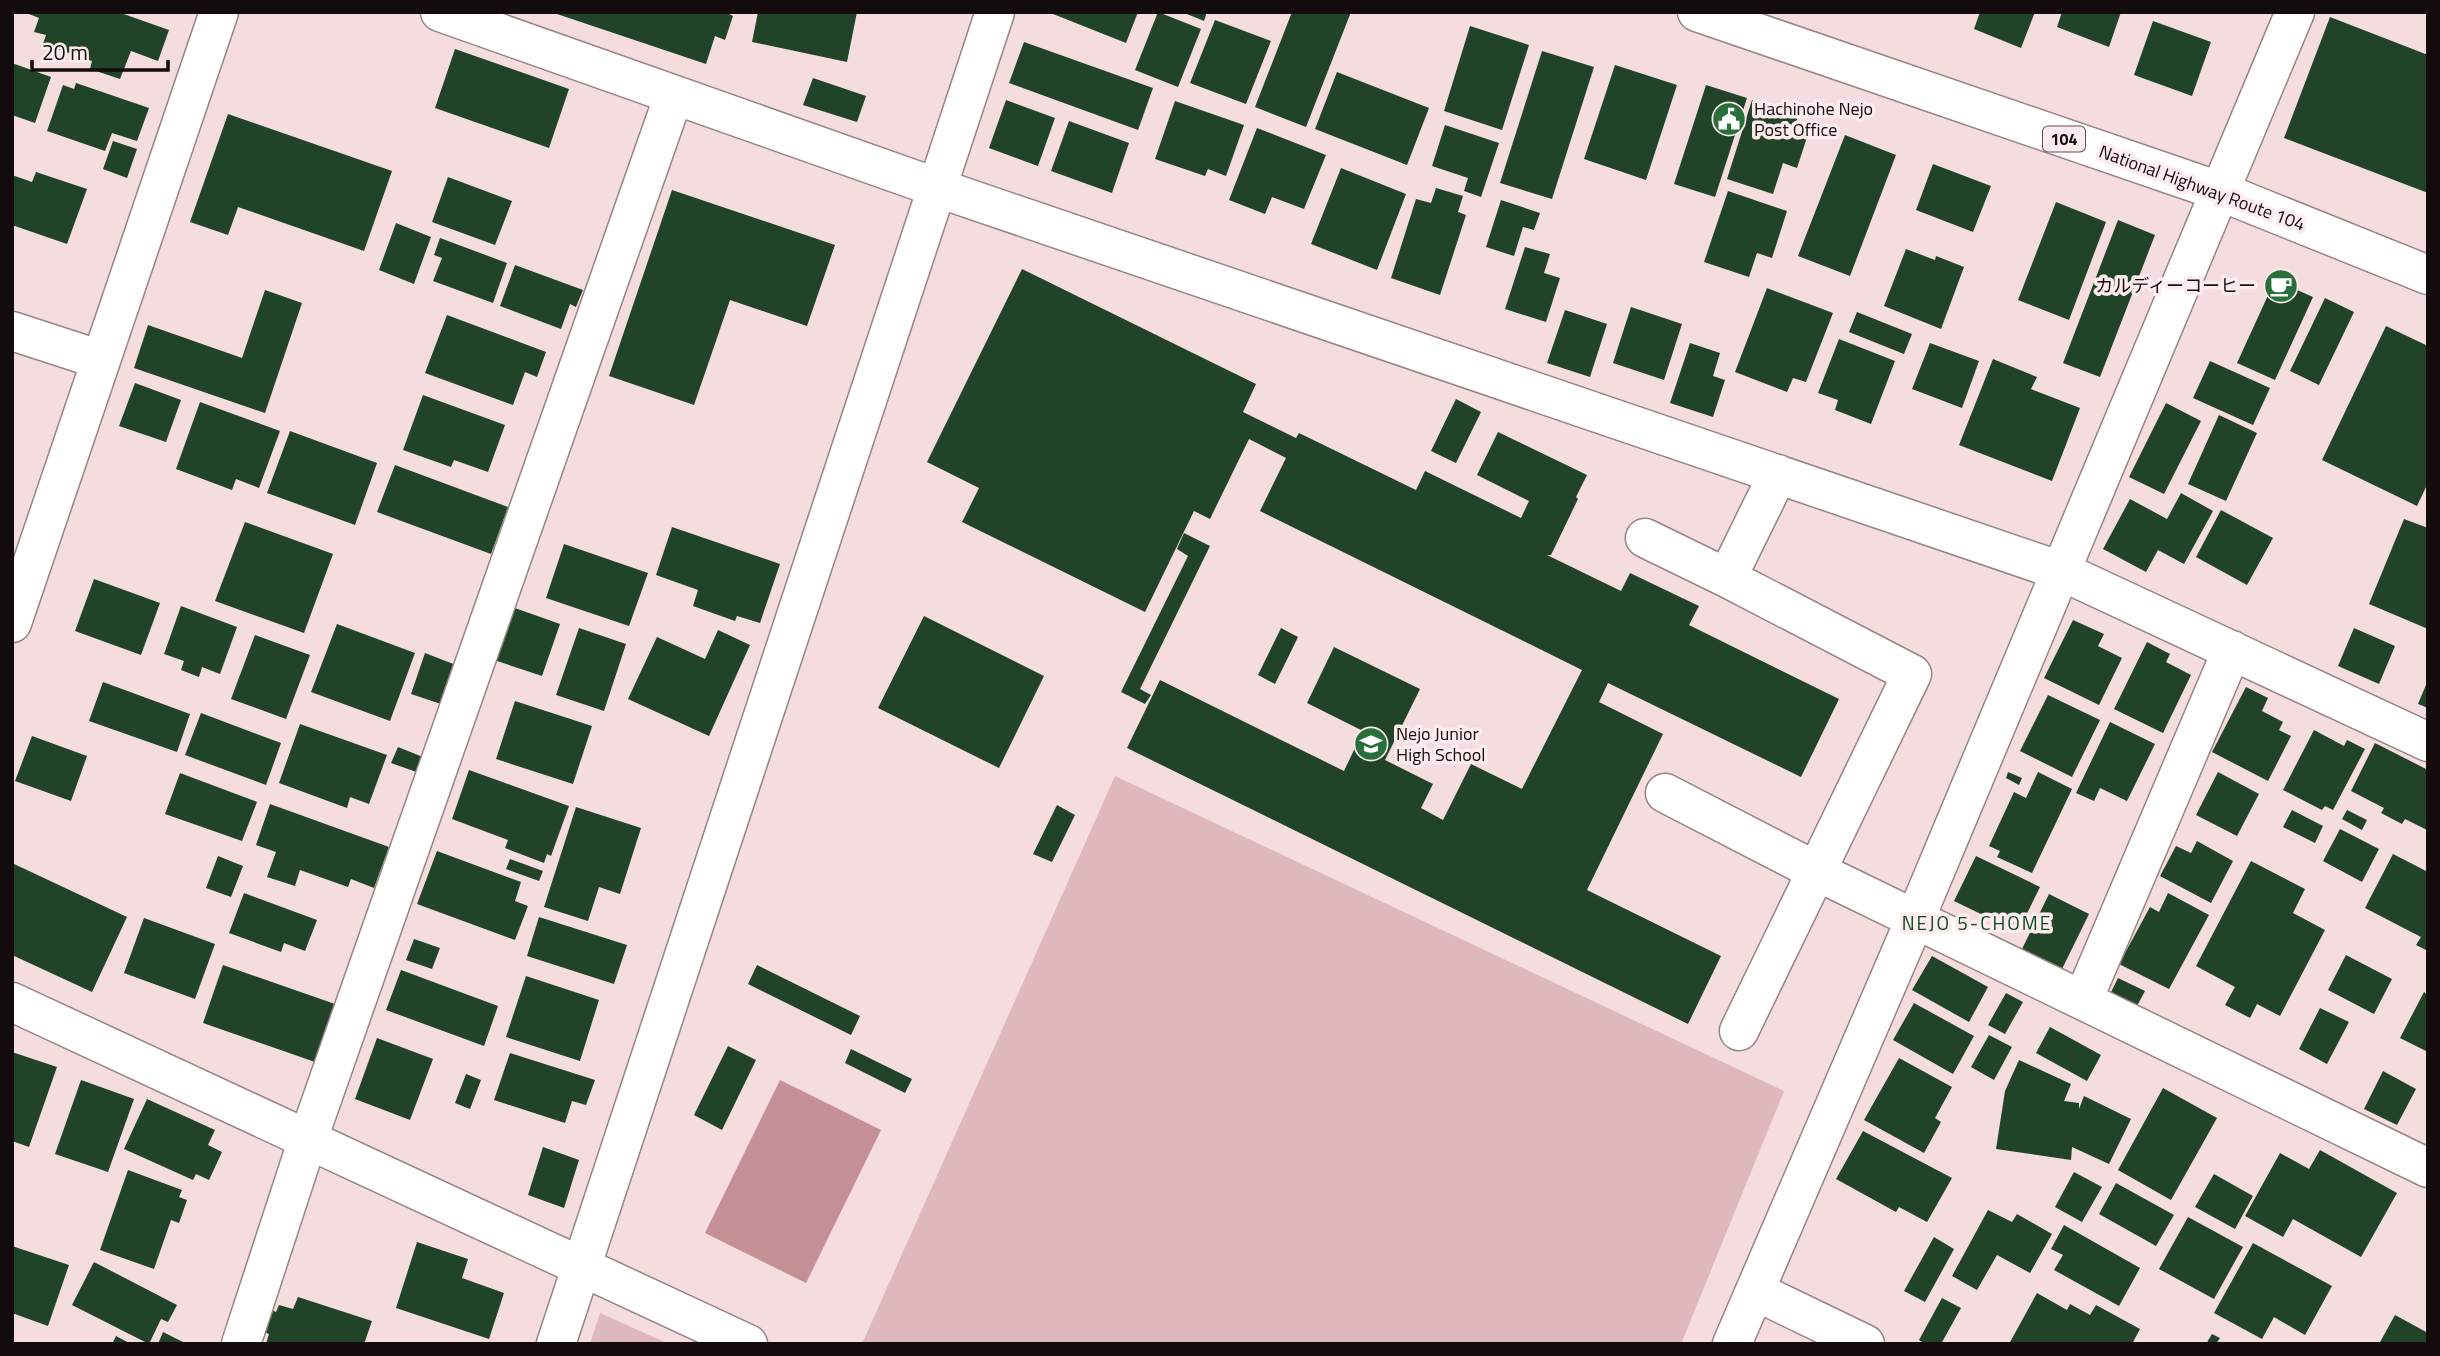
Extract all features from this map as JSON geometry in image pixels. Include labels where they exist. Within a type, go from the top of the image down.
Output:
[{"type":"main road","points":[[12,623],[219,12]]},
{"type":"main road","points":[[440,12],[938,188],[2061,571],[2428,742]]},
{"type":"main road","points":[[556,1344],[995,12]]},
{"type":"main road","name":"National Highway Route 104","points":[[1697,12],[2219,191],[2428,275]]},
{"type":"main road","points":[[1732,1344],[1916,918],[2295,12]]},
{"type":"main road","points":[[241,1344],[308,1139],[674,95]]},
{"type":"main road","points":[[12,331],[101,360]]},
{"type":"main road","points":[[1727,578],[1777,474]]},
{"type":"main road","points":[[1645,538],[1912,674],[1739,1031]]},
{"type":"main road","points":[[2083,1000],[2232,650]]},
{"type":"main road","points":[[1665,793],[1816,871],[2428,1168]]},
{"type":"main road","points":[[12,1002],[748,1344]]},
{"type":"main road","points":[[1755,1291],[1865,1344]]},
{"type":"shaded area","points":[[1115,776],[1784,1091],[1681,1344],[862,1344]]},
{"type":"shaded area","points":[[780,1080],[881,1130],[806,1283],[705,1233]]},
{"type":"shaded area","points":[[600,1313],[669,1344],[590,1344]]},
{"type":"building","points":[[24,12],[118,12],[169,30],[158,61],[131,51],[120,79],[90,69],[92,61],[43,44],[46,35],[34,32],[39,18]]},
{"type":"building","points":[[551,12],[725,12],[733,16],[725,40],[715,36],[706,64]]},
{"type":"building","points":[[758,12],[857,12],[847,62],[752,42]]},
{"type":"building","points":[[1048,12],[1138,12],[1126,43]]},
{"type":"building","points":[[1158,12],[1201,29],[1178,87],[1135,70]]},
{"type":"building","points":[[1182,12],[1207,12],[1204,21]]},
{"type":"building","points":[[1292,12],[1351,12],[1306,127],[1255,107]]},
{"type":"building","points":[[1980,12],[2035,12],[2021,48],[1974,29]]},
{"type":"building","points":[[2062,12],[2121,12],[2109,47],[2057,27]]},
{"type":"building","points":[[2330,17],[2428,55],[2428,193],[2284,138]]},
{"type":"building","points":[[1215,20],[1271,41],[1246,104],[1190,83]]},
{"type":"building","points":[[2153,21],[2211,42],[2192,96],[2134,75]]},
{"type":"building","points":[[1470,26],[1529,45],[1502,130],[1444,111]]},
{"type":"building","points":[[1024,42],[1153,88],[1138,130],[1009,83]]},
{"type":"building","points":[[455,49],[569,89],[549,148],[435,108]]},
{"type":"building","points":[[1542,51],[1594,67],[1552,199],[1500,183]]},
{"type":"building","points":[[12,63],[51,77],[35,123],[12,115]]},
{"type":"building","points":[[1615,65],[1677,85],[1646,180],[1584,159]]},
{"type":"building","points":[[1337,72],[1429,108],[1407,165],[1315,129]]},
{"type":"building","points":[[813,78],[866,96],[857,122],[803,105]]},
{"type":"building","points":[[76,83],[149,108],[137,141],[112,133],[105,151],[47,131],[63,85],[74,89]]},
{"type":"building","points":[[1706,85],[1747,98],[1715,197],[1674,184]]},
{"type":"building","points":[[1006,100],[1055,118],[1038,166],[989,148]]},
{"type":"building","points":[[1752,100],[1798,115],[1796,123],[1810,128],[1797,168],[1783,163],[1773,194],[1727,179]]},
{"type":"building","points":[[1175,101],[1244,125],[1226,176],[1208,169],[1205,176],[1155,159]]},
{"type":"building","points":[[228,114],[392,171],[364,251],[238,207],[228,235],[190,222]]},
{"type":"building","points":[[1069,121],[1129,143],[1112,193],[1051,171]]},
{"type":"building","points":[[1445,125],[1499,143],[1481,197],[1464,191],[1468,178],[1432,166]]},
{"type":"building","points":[[1257,128],[1326,155],[1304,209],[1272,197],[1265,214],[1229,200]]},
{"type":"building","points":[[1845,135],[1896,155],[1850,276],[1798,256]]},
{"type":"building","points":[[113,141],[137,149],[127,178],[103,169]]},
{"type":"building","points":[[1933,164],[1991,186],[1973,232],[1916,210]]},
{"type":"building","points":[[1341,168],[1406,194],[1377,270],[1311,244]]},
{"type":"building","points":[[36,172],[87,189],[67,244],[12,225],[12,175],[32,182]]},
{"type":"building","points":[[448,177],[512,201],[495,245],[432,222]]},
{"type":"building","points":[[1436,188],[1463,196],[1458,212],[1466,215],[1440,295],[1391,278],[1416,199],[1431,203]]},
{"type":"building","points":[[672,190],[835,245],[807,326],[730,300],[694,405],[609,376]]},
{"type":"building","points":[[1728,191],[1787,211],[1772,258],[1757,253],[1749,277],[1704,262]]},
{"type":"building","points":[[1501,200],[1540,213],[1534,230],[1523,227],[1514,256],[1486,247]]},
{"type":"building","points":[[2056,202],[2106,222],[2069,320],[2018,300]]},
{"type":"building","points":[[2118,220],[2155,235],[2100,377],[2063,363]]},
{"type":"building","points":[[396,223],[431,237],[414,284],[379,270]]},
{"type":"building","points":[[440,238],[507,263],[493,303],[433,281],[442,258],[434,255]]},
{"type":"building","points":[[1525,247],[1550,254],[1544,273],[1560,278],[1546,322],[1505,309]]},
{"type":"building","points":[[1906,249],[1935,260],[1936,256],[1964,267],[1941,329],[1884,306]]},
{"type":"building","points":[[515,265],[583,290],[576,307],[570,304],[561,329],[500,306]]},
{"type":"building","points":[[1022,269],[1256,384],[1243,412],[1296,438],[1299,433],[1416,490],[1425,471],[1521,518],[1529,501],[1477,475],[1498,432],[1587,475],[1551,555],[1547,555],[1621,591],[1630,573],[1699,606],[1689,625],[1839,699],[1801,777],[1608,683],[1599,702],[1663,734],[1587,890],[1721,956],[1688,1024],[1127,748],[1160,680],[1344,771],[1363,731],[1307,703],[1334,647],[1420,689],[1385,760],[1433,784],[1421,808],[1443,820],[1471,764],[1522,789],[1582,670],[1260,511],[1286,458],[1249,439],[1210,519],[1194,511],[1145,612],[962,522],[979,488],[927,462]]},
{"type":"building","points":[[2275,280],[2313,297],[2275,380],[2237,363]]},
{"type":"building","points":[[1767,288],[1833,313],[1806,382],[1793,378],[1787,392],[1735,372]]},
{"type":"building","points":[[265,290],[302,303],[265,413],[134,368],[148,325],[242,358]]},
{"type":"building","points":[[2325,298],[2354,312],[2319,385],[2290,371]]},
{"type":"building","points":[[1631,307],[1682,324],[1664,380],[1613,363]]},
{"type":"building","points":[[1565,310],[1607,324],[1590,377],[1547,363]]},
{"type":"building","points":[[1857,312],[1912,334],[1904,354],[1849,332]]},
{"type":"building","points":[[447,315],[546,352],[537,377],[525,372],[513,405],[425,373]]},
{"type":"building","points":[[2386,326],[2428,346],[2428,483],[2417,506],[2322,460]]},
{"type":"building","points":[[1839,339],[1895,361],[1871,424],[1835,410],[1838,400],[1818,393]]},
{"type":"building","points":[[1690,343],[1720,353],[1713,376],[1725,380],[1713,417],[1670,403]]},
{"type":"building","points":[[1930,343],[1979,361],[1962,408],[1912,389]]},
{"type":"building","points":[[1993,359],[2037,377],[2031,389],[2080,408],[2052,481],[1959,445]]},
{"type":"building","points":[[2210,361],[2270,388],[2253,425],[2193,398]]},
{"type":"building","points":[[135,383],[181,400],[166,442],[119,426]]},
{"type":"building","points":[[423,395],[505,425],[488,472],[454,460],[451,467],[403,450]]},
{"type":"building","points":[[1456,399],[1481,412],[1456,463],[1431,451]]},
{"type":"building","points":[[200,402],[280,431],[259,488],[236,479],[232,490],[176,469]]},
{"type":"building","points":[[2166,403],[2201,421],[2164,494],[2129,477]]},
{"type":"building","points":[[2219,415],[2257,433],[2226,501],[2188,484]]},
{"type":"building","points":[[290,431],[377,463],[355,525],[267,493]]},
{"type":"building","points":[[395,465],[508,507],[491,554],[377,512]]},
{"type":"building","points":[[2181,493],[2213,511],[2184,564],[2158,550],[2146,572],[2103,549],[2130,499],[2167,519]]},
{"type":"building","points":[[2221,510],[2273,538],[2247,585],[2196,557]]},
{"type":"building","points":[[2404,519],[2428,528],[2428,629],[2369,604]]},
{"type":"building","points":[[245,522],[333,554],[304,633],[215,601]]},
{"type":"building","points":[[672,527],[780,564],[760,623],[737,616],[735,621],[693,606],[698,590],[656,575]]},
{"type":"building","points":[[1184,533],[1210,546],[1140,689],[1151,695],[1145,704],[1121,692],[1188,556],[1177,549]]},
{"type":"building","points":[[564,544],[648,573],[629,626],[546,598]]},
{"type":"building","points":[[94,579],[160,603],[141,655],[75,631]]},
{"type":"building","points":[[181,606],[237,627],[220,674],[202,667],[199,677],[181,670],[184,661],[164,654]]},
{"type":"building","points":[[512,607],[560,624],[542,676],[494,660]]},
{"type":"building","points":[[924,616],[1044,676],[999,768],[878,708]]},
{"type":"building","points":[[2073,620],[2104,634],[2098,646],[2122,658],[2099,705],[2044,678]]},
{"type":"building","points":[[337,624],[415,653],[390,721],[311,692]]},
{"type":"building","points":[[579,628],[626,644],[604,711],[556,695]]},
{"type":"building","points":[[1281,628],[1298,637],[1275,684],[1258,675]]},
{"type":"building","points":[[2354,628],[2395,646],[2379,684],[2338,666]]},
{"type":"building","points":[[718,630],[750,645],[709,736],[628,699],[657,637],[705,659]]},
{"type":"building","points":[[255,635],[310,655],[286,719],[231,699]]},
{"type":"building","points":[[2147,642],[2170,654],[2166,662],[2191,675],[2163,733],[2114,709]]},
{"type":"building","points":[[425,653],[456,665],[441,704],[411,694]]},
{"type":"building","points":[[2428,680],[2428,708],[2418,704]]},
{"type":"building","points":[[103,682],[190,714],[177,752],[89,721]]},
{"type":"building","points":[[2246,687],[2268,698],[2262,711],[2283,722],[2279,730],[2291,736],[2268,781],[2212,752]]},
{"type":"building","points":[[2048,695],[2100,720],[2072,777],[2020,751]]},
{"type":"building","points":[[515,701],[592,726],[573,784],[496,759]]},
{"type":"building","points":[[201,713],[281,743],[266,785],[185,755]]},
{"type":"building","points":[[2110,722],[2155,744],[2127,801],[2100,788],[2094,801],[2076,793]]},
{"type":"building","points":[[300,724],[387,755],[369,804],[350,797],[347,808],[279,783]]},
{"type":"building","points":[[2314,730],[2344,746],[2347,740],[2365,749],[2333,810],[2325,806],[2322,810],[2283,790]]},
{"type":"building","points":[[32,736],[87,756],[71,801],[15,781]]},
{"type":"building","points":[[2375,743],[2428,770],[2427,830],[2405,819],[2402,824],[2381,813],[2384,808],[2351,791]]},
{"type":"building","points":[[398,747],[428,759],[422,774],[391,763]]},
{"type":"building","points":[[469,770],[569,806],[551,856],[547,854],[544,863],[505,848],[508,840],[452,819]]},
{"type":"building","points":[[2008,772],[2022,778],[2019,785],[2006,778]]},
{"type":"building","points":[[2038,772],[2072,789],[2032,873],[1997,857],[2000,851],[1989,846],[2014,792],[2026,798]]},
{"type":"building","points":[[2218,772],[2259,794],[2237,836],[2196,815]]},
{"type":"building","points":[[180,773],[257,802],[242,841],[165,814]]},
{"type":"building","points":[[270,804],[389,847],[374,888],[351,879],[348,887],[300,870],[295,886],[267,877],[276,852],[256,845]]},
{"type":"building","points":[[1057,805],[1075,815],[1052,862],[1033,854]]},
{"type":"building","points":[[576,807],[641,828],[620,894],[599,887],[588,921],[544,907]]},
{"type":"building","points":[[2292,810],[2323,826],[2315,843],[2283,827]]},
{"type":"building","points":[[2347,810],[2367,820],[2362,830],[2342,819]]},
{"type":"building","points":[[2340,829],[2379,849],[2362,882],[2323,861]]},
{"type":"building","points":[[2197,841],[2233,861],[2211,903],[2160,876],[2176,846],[2191,853]]},
{"type":"building","points":[[437,851],[521,882],[515,901],[528,906],[515,940],[417,904]]},
{"type":"building","points":[[2393,854],[2428,872],[2428,951],[2416,945],[2421,937],[2365,908]]},
{"type":"building","points":[[218,856],[243,866],[231,897],[206,888]]},
{"type":"building","points":[[1976,856],[2040,887],[2018,932],[1954,901]]},
{"type":"building","points":[[510,859],[543,871],[539,881],[506,869]]},
{"type":"building","points":[[2251,861],[2305,889],[2293,913],[2325,930],[2280,1016],[2257,1004],[2250,1018],[2225,1005],[2235,987],[2196,966]]},
{"type":"building","points":[[12,863],[127,917],[92,992],[12,955]]},
{"type":"building","points":[[244,893],[317,920],[305,951],[284,943],[281,952],[229,933]]},
{"type":"building","points":[[2168,893],[2209,915],[2169,989],[2119,964],[2150,907],[2159,912]]},
{"type":"building","points":[[2049,894],[2089,914],[2062,969],[2022,949]]},
{"type":"building","points":[[539,917],[627,945],[614,984],[527,956]]},
{"type":"building","points":[[144,918],[215,944],[195,999],[124,973]]},
{"type":"building","points":[[414,939],[440,948],[432,969],[406,960]]},
{"type":"building","points":[[2346,955],[2392,979],[2374,1014],[2328,990]]},
{"type":"building","points":[[1932,956],[1988,987],[1969,1022],[1912,990]]},
{"type":"building","points":[[223,965],[335,1004],[315,1062],[203,1023]]},
{"type":"building","points":[[757,965],[860,1016],[851,1035],[748,984]]},
{"type":"building","points":[[401,970],[498,1006],[484,1046],[386,1010]]},
{"type":"building","points":[[526,976],[599,1000],[580,1061],[506,1037]]},
{"type":"building","points":[[2118,978],[2145,991],[2137,1006],[2111,992]]},
{"type":"building","points":[[2424,992],[2428,995],[2428,1052],[2400,1038]]},
{"type":"building","points":[[2006,993],[2023,1002],[2005,1034],[1988,1025]]},
{"type":"building","points":[[1914,1003],[1974,1036],[1953,1074],[1893,1040]]},
{"type":"building","points":[[2320,1008],[2349,1022],[2327,1064],[2299,1049]]},
{"type":"building","points":[[2050,1027],[2101,1055],[2087,1081],[2036,1053]]},
{"type":"building","points":[[1989,1035],[2012,1047],[1994,1080],[1971,1067]]},
{"type":"building","points":[[377,1038],[433,1059],[410,1120],[355,1099]]},
{"type":"building","points":[[728,1046],[756,1060],[722,1130],[694,1115]]},
{"type":"building","points":[[851,1049],[912,1079],[905,1093],[845,1063]]},
{"type":"building","points":[[12,1052],[57,1067],[29,1147],[12,1141]]},
{"type":"building","points":[[510,1053],[595,1080],[586,1105],[572,1101],[565,1123],[494,1100]]},
{"type":"building","points":[[1899,1058],[1952,1087],[1935,1118],[1941,1122],[1924,1153],[1864,1120]]},
{"type":"building","points":[[2019,1060],[2071,1084],[2064,1101],[2079,1103],[2079,1109],[2084,1096],[2131,1119],[2109,1164],[2072,1147],[2071,1160],[1996,1149],[2005,1091]]},
{"type":"building","points":[[2383,1071],[2416,1089],[2397,1125],[2364,1109]]},
{"type":"building","points":[[466,1074],[481,1080],[470,1109],[455,1103]]},
{"type":"building","points":[[81,1080],[134,1099],[108,1172],[55,1154]]},
{"type":"building","points":[[2163,1088],[2217,1118],[2171,1200],[2118,1170]]},
{"type":"building","points":[[147,1099],[215,1130],[208,1145],[222,1152],[209,1180],[196,1174],[193,1180],[124,1149]]},
{"type":"building","points":[[1863,1131],[1952,1178],[1927,1222],[1899,1207],[1896,1212],[1836,1179]]},
{"type":"building","points":[[543,1147],[579,1160],[564,1208],[528,1195]]},
{"type":"building","points":[[2320,1150],[2397,1193],[2361,1257],[2293,1219],[2283,1237],[2245,1216],[2280,1153],[2309,1169]]},
{"type":"building","points":[[128,1170],[182,1190],[179,1197],[187,1200],[179,1223],[171,1220],[154,1269],[100,1250]]},
{"type":"building","points":[[2074,1172],[2102,1187],[2082,1222],[2055,1207]]},
{"type":"building","points":[[2214,1174],[2253,1196],[2235,1229],[2195,1207]]},
{"type":"building","points":[[2116,1183],[2174,1215],[2156,1246],[2099,1214]]},
{"type":"building","points":[[1988,1210],[2012,1222],[2017,1214],[2052,1234],[2030,1273],[1997,1255],[1977,1290],[1952,1276]]},
{"type":"building","points":[[2188,1217],[2243,1247],[2214,1299],[2159,1269]]},
{"type":"building","points":[[2064,1225],[2140,1268],[2119,1306],[2054,1270],[2063,1255],[2051,1249]]},
{"type":"building","points":[[1934,1237],[1954,1249],[1925,1302],[1904,1291]]},
{"type":"building","points":[[417,1242],[468,1259],[462,1278],[504,1293],[489,1339],[396,1308]]},
{"type":"building","points":[[2253,1243],[2332,1286],[2305,1335],[2274,1317],[2262,1339],[2214,1313]]},
{"type":"building","points":[[12,1246],[69,1265],[48,1326],[12,1313]]},
{"type":"building","points":[[94,1262],[177,1305],[168,1322],[161,1319],[149,1344],[72,1305]]},
{"type":"building","points":[[2037,1293],[2067,1310],[2070,1304],[2090,1315],[2096,1305],[2140,1329],[2132,1344],[2009,1344]]},
{"type":"building","points":[[298,1297],[372,1321],[364,1344],[266,1344],[269,1334],[264,1332],[272,1310],[276,1312],[279,1305],[293,1309]]},
{"type":"building","points":[[1942,1298],[1961,1308],[1941,1344],[1925,1344],[1919,1340]]},
{"type":"building","points":[[2395,1315],[2428,1333],[2428,1344],[2379,1344]]},
{"type":"building","points":[[163,1332],[187,1344],[158,1344]]},
{"type":"building","points":[[2212,1334],[2220,1338],[2216,1344],[2206,1344]]},
{"type":"building","points":[[116,1336],[131,1344],[112,1344]]},
{"type":"place","name":"Hachinohe Nejo Post Office","points":[[1729,119]]},
{"type":"place","name":"カルディーコーヒー","points":[[2281,286]]},
{"type":"place","name":"Nejo Junior High School","points":[[1371,744]]},
{"type":"district","name":"NEJO 5-CHOME","points":[[1977,923]]}]
